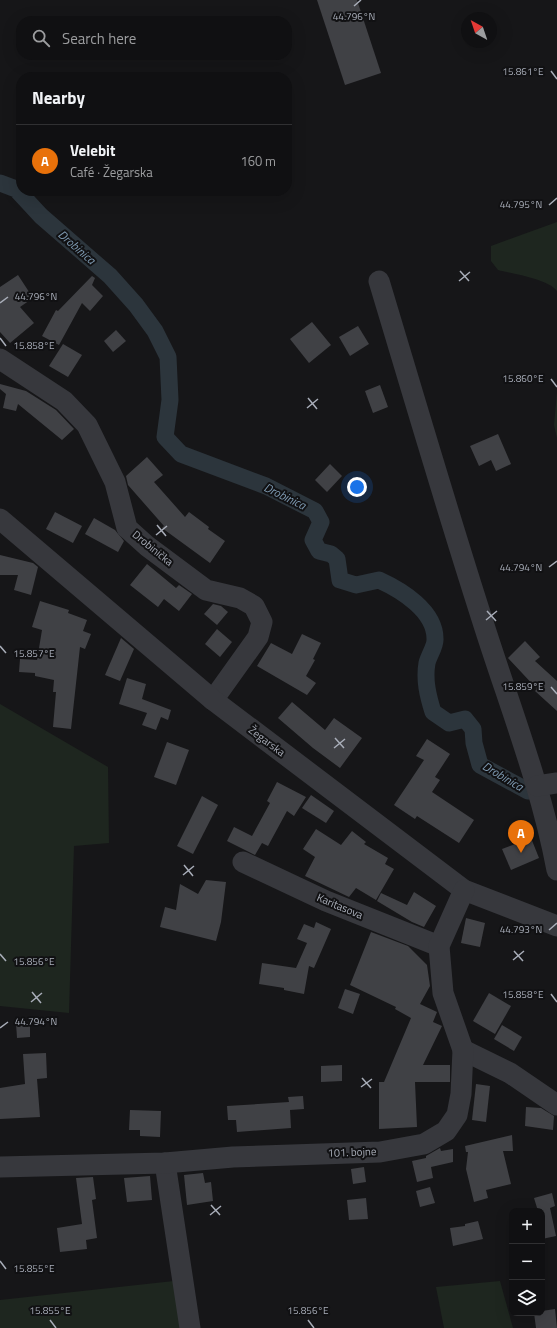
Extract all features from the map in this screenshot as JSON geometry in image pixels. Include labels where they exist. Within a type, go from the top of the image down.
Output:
[{"type":"street","points":[[379,281],[452,526],[537,786],[550,832],[557,870]]},
{"type":"street","name":"Drobinička","points":[[0,359],[64,401],[87,425],[115,482],[127,528],[147,546],[206,590],[240,598],[254,606],[262,622],[258,637],[213,700]]},
{"type":"street","name":"Žegarska","points":[[0,519],[213,700],[464,890],[557,926]]},
{"type":"street","points":[[537,786],[553,782],[557,783]]},
{"type":"street","name":"Karitasova","points":[[243,862],[326,901],[438,946]]},
{"type":"street","points":[[438,946],[464,890]]},
{"type":"street","name":"101. bojne","points":[[0,1167],[165,1163],[233,1157],[380,1152],[424,1144],[446,1131],[457,1115],[462,1094],[463,1050],[443,993],[438,946]]},
{"type":"street","points":[[463,1050],[510,1073],[557,1105]]},
{"type":"street","points":[[165,1163],[190,1328]]},
{"type":"shaded area","points":[[557,222],[557,291],[546,283],[538,280],[498,270],[491,261],[491,246]]},
{"type":"shaded area","points":[[557,392],[557,438],[554,425]]},
{"type":"shaded area","points":[[0,704],[108,767],[109,843],[74,846],[69,1013],[0,1006]]},
{"type":"shaded area","points":[[183,1280],[190,1328],[0,1328],[0,1300]]},
{"type":"shaded area","points":[[500,1281],[513,1328],[444,1328],[436,1287]]},
{"type":"building","points":[[317,0],[357,0],[381,73],[345,85]]},
{"type":"building","points":[[18,275],[33,298],[20,307],[34,323],[10,343],[0,332],[0,287]]},
{"type":"building","points":[[92,276],[95,278],[92,285],[103,296],[90,311],[82,303],[59,345],[42,336],[56,310],[58,311]]},
{"type":"building","points":[[312,322],[331,345],[309,363],[290,339]]},
{"type":"building","points":[[358,326],[369,344],[350,356],[339,337]]},
{"type":"building","points":[[116,330],[126,341],[113,352],[104,341]]},
{"type":"building","points":[[63,344],[82,355],[68,377],[49,366]]},
{"type":"building","points":[[0,384],[26,391],[56,410],[74,429],[62,440],[18,404],[16,411],[3,408],[6,394],[0,389]]},
{"type":"building","points":[[380,385],[388,407],[373,413],[365,391]]},
{"type":"building","points":[[498,434],[511,464],[496,471],[491,460],[479,466],[470,446]]},
{"type":"building","points":[[147,457],[163,475],[154,482],[185,517],[189,512],[209,527],[208,529],[225,541],[210,563],[162,528],[164,526],[128,485],[126,476]]},
{"type":"building","points":[[330,464],[342,476],[327,492],[315,480]]},
{"type":"building","points":[[55,512],[82,526],[73,543],[46,529]]},
{"type":"building","points":[[94,518],[115,530],[124,541],[118,552],[85,534]]},
{"type":"building","points":[[0,555],[33,563],[38,567],[31,595],[14,590],[18,575],[0,575]]},
{"type":"building","points":[[147,564],[176,588],[179,585],[192,594],[179,611],[164,599],[158,607],[130,585]]},
{"type":"building","points":[[40,601],[69,610],[68,613],[87,620],[83,631],[91,634],[85,649],[80,647],[71,729],[53,727],[56,692],[53,692],[54,680],[35,676],[35,673],[19,672],[20,659],[37,660],[42,630],[32,627]]},
{"type":"building","points":[[213,604],[221,606],[228,612],[217,625],[204,614]]},
{"type":"building","points":[[217,629],[232,642],[220,657],[205,644]]},
{"type":"building","points":[[302,634],[321,643],[313,659],[315,660],[306,676],[316,683],[307,695],[257,666],[271,643],[292,654]]},
{"type":"building","points":[[121,638],[134,649],[120,681],[105,675]]},
{"type":"building","points":[[525,641],[540,657],[535,661],[557,681],[557,711],[535,691],[537,689],[508,658]]},
{"type":"building","points":[[127,678],[146,684],[142,699],[171,710],[168,720],[161,717],[156,730],[142,725],[147,713],[119,704]]},
{"type":"building","points":[[292,702],[325,730],[334,718],[362,738],[340,768],[313,748],[278,718]]},
{"type":"building","points":[[427,739],[450,754],[435,777],[440,780],[432,792],[474,820],[459,843],[417,816],[415,819],[394,805],[424,760],[416,756]]},
{"type":"building","points":[[167,742],[189,750],[176,785],[154,777]]},
{"type":"building","points":[[277,782],[306,797],[294,816],[287,811],[268,846],[262,843],[255,855],[227,841],[234,827],[252,836],[270,803],[267,801]]},
{"type":"building","points":[[311,795],[334,811],[326,823],[302,808]]},
{"type":"building","points":[[202,796],[218,805],[193,854],[177,846]]},
{"type":"building","points":[[316,829],[341,845],[352,831],[366,842],[364,844],[388,858],[385,864],[394,869],[376,900],[356,888],[349,897],[305,876],[315,857],[303,849]]},
{"type":"building","points":[[531,838],[539,858],[511,870],[502,849]]},
{"type":"building","points":[[206,880],[226,882],[221,922],[216,941],[160,927],[165,907],[176,910],[180,884],[198,894]]},
{"type":"building","points":[[414,892],[436,906],[424,927],[412,922],[377,901],[381,893],[407,905]]},
{"type":"building","points":[[466,918],[485,923],[480,947],[461,943]]},
{"type":"building","points":[[316,922],[331,929],[314,968],[309,966],[304,994],[284,990],[284,988],[259,984],[262,963],[296,968],[307,943],[297,939],[304,924],[314,928]]},
{"type":"building","points":[[371,932],[408,946],[427,965],[430,986],[420,1004],[437,1012],[433,1022],[442,1026],[423,1065],[450,1065],[450,1082],[415,1082],[417,1127],[379,1129],[379,1082],[384,1082],[411,1018],[395,1009],[396,1007],[350,985]]},
{"type":"building","points":[[345,989],[360,994],[353,1014],[338,1008]]},
{"type":"building","points":[[489,993],[511,1006],[495,1034],[473,1021]]},
{"type":"building","points":[[30,1022],[30,1037],[17,1038],[16,1023]]},
{"type":"building","points":[[502,1025],[522,1037],[514,1051],[494,1039]]},
{"type":"building","points":[[46,1053],[47,1078],[37,1079],[40,1117],[0,1119],[0,1088],[25,1084],[23,1054]]},
{"type":"building","points":[[342,1065],[342,1081],[321,1082],[321,1066]]},
{"type":"building","points":[[476,1084],[490,1086],[486,1122],[472,1120]]},
{"type":"building","points":[[303,1096],[304,1109],[290,1110],[291,1128],[237,1132],[236,1120],[228,1120],[227,1106],[289,1102],[288,1097]]},
{"type":"building","points":[[526,1107],[541,1108],[554,1116],[553,1130],[525,1126]]},
{"type":"building","points":[[130,1110],[161,1111],[160,1137],[140,1136],[140,1130],[129,1130]]},
{"type":"building","points":[[512,1135],[513,1151],[503,1151],[511,1184],[486,1190],[488,1198],[474,1202],[466,1169],[468,1152],[466,1152],[465,1146]]},
{"type":"building","points":[[440,1148],[441,1151],[453,1149],[453,1162],[431,1167],[433,1178],[417,1182],[412,1161],[426,1158],[426,1156]]},
{"type":"building","points":[[364,1167],[366,1182],[353,1184],[351,1169]]},
{"type":"building","points":[[203,1173],[205,1183],[211,1182],[213,1201],[187,1205],[184,1175]]},
{"type":"building","points":[[150,1176],[152,1200],[127,1202],[124,1178]]},
{"type":"building","points":[[93,1177],[96,1199],[92,1200],[97,1238],[86,1240],[87,1249],[60,1252],[57,1228],[82,1224],[76,1178]]},
{"type":"building","points":[[430,1187],[435,1203],[420,1207],[416,1191]]},
{"type":"building","points":[[552,1193],[555,1206],[550,1208],[556,1236],[545,1238],[545,1208],[537,1208],[534,1198]]},
{"type":"building","points":[[366,1198],[368,1219],[349,1220],[347,1200]]},
{"type":"building","points":[[478,1221],[483,1239],[453,1246],[450,1228],[465,1226],[465,1224]]},
{"type":"building","points":[[555,1309],[557,1328],[536,1328],[534,1316],[545,1316],[545,1311]]},
{"type":"waterway","name":"Drobinica","points":[[0,183],[16,189]]},
{"type":"waterway","name":"Drobinica","points":[[22,196],[41,216],[110,276],[136,305],[155,331],[168,357],[170,400],[165,437],[181,454],[266,486],[315,511],[321,522],[313,540],[319,551],[331,554],[337,559],[340,580],[356,585],[379,580],[416,603],[424,611],[434,630],[435,643],[427,663],[426,676],[428,694],[433,712],[449,723],[465,719],[473,729],[474,743],[480,765],[528,791]]},
{"type":"place","name":"Velebit","points":[[521,853]]}]
